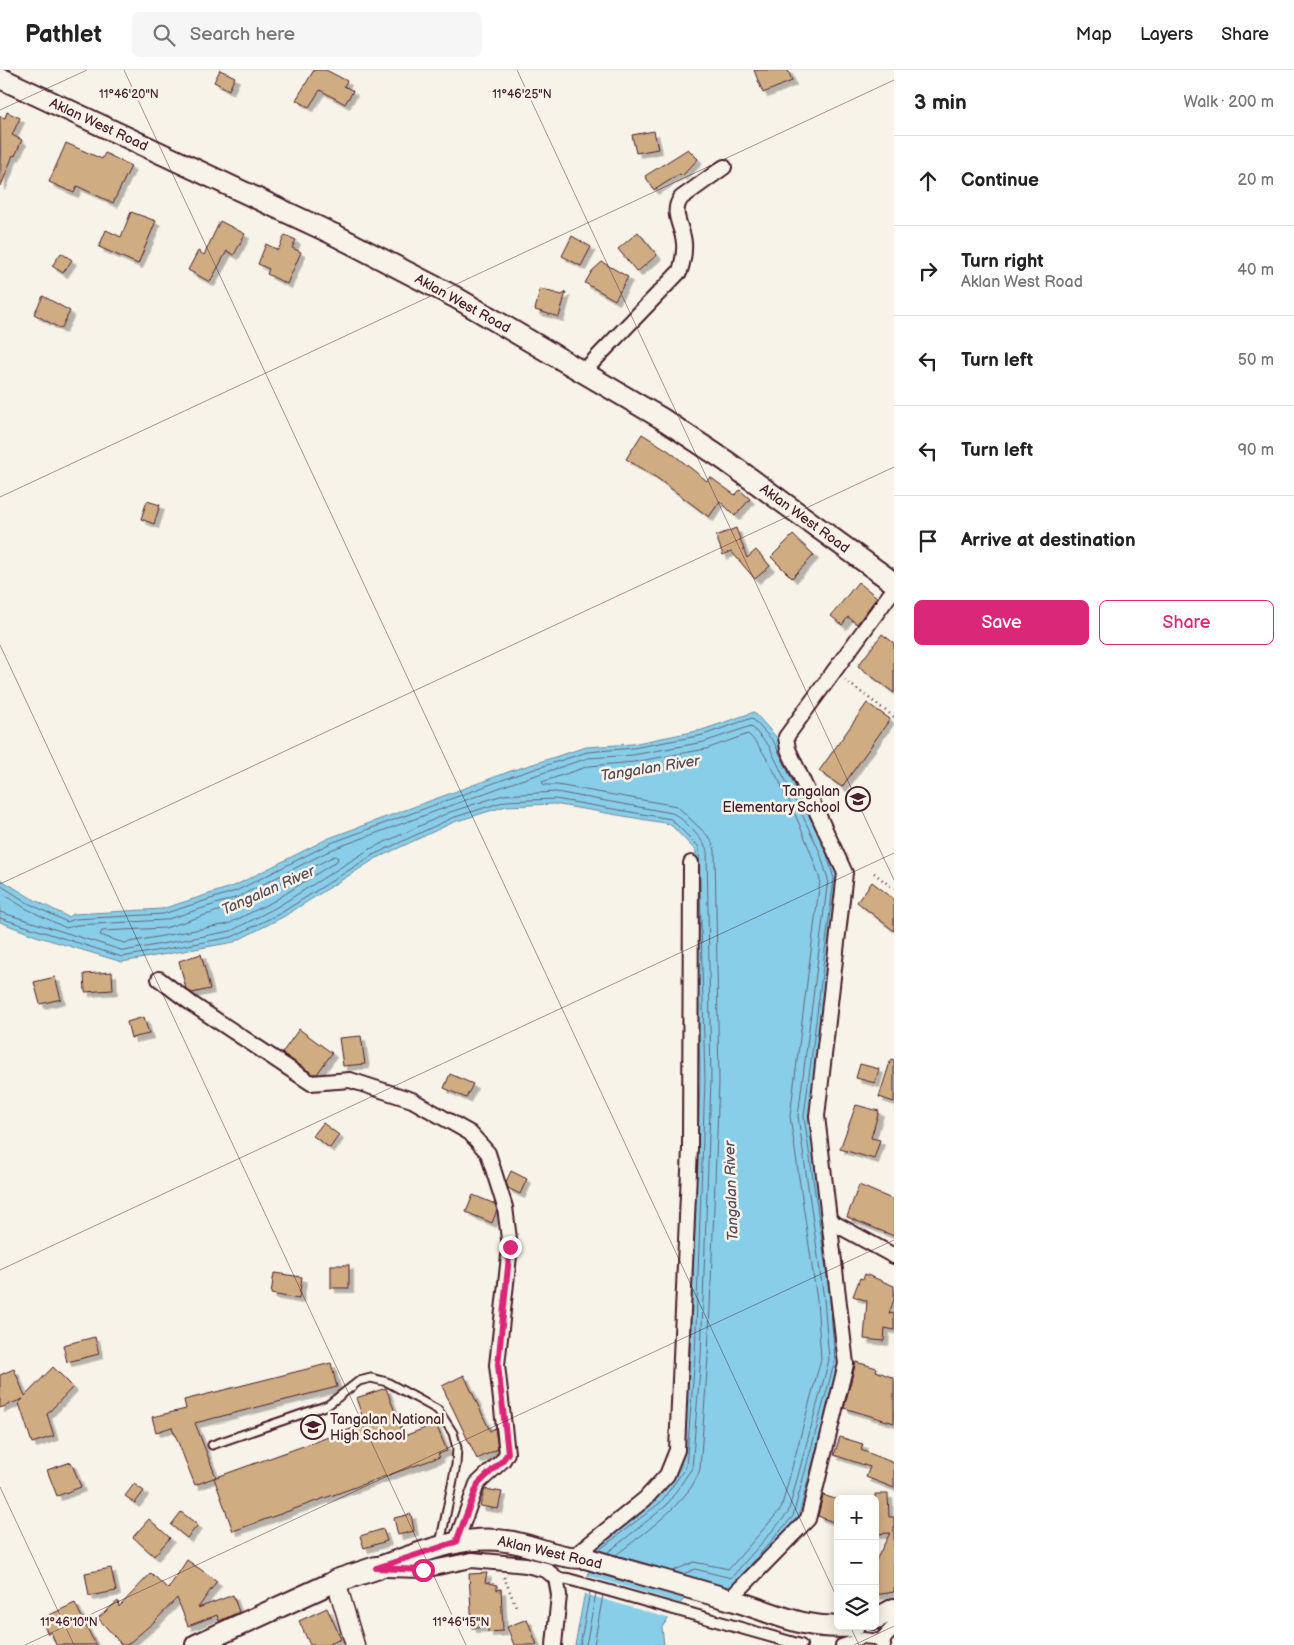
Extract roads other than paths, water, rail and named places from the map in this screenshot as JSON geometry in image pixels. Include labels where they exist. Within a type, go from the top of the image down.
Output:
[{"type":"main road","name":"Aklan West Road","points":[[0,78],[333,234],[455,297],[584,371],[726,461],[894,583]]},
{"type":"main road","name":"Aklan West Road","points":[[196,1645],[336,1582],[448,1545],[493,1539],[578,1558],[730,1599],[806,1625],[834,1628]]},
{"type":"main road","points":[[879,1617],[894,1609]]},
{"type":"street","points":[[584,371],[680,271],[684,257],[684,242],[676,217],[676,205],[681,198],[724,167]]},
{"type":"street","points":[[730,1599],[808,1519],[846,1364],[817,1116],[845,873],[788,749],[786,737],[894,589]]},
{"type":"street","points":[[578,1558],[645,1499],[667,1475],[677,1450],[690,1148],[691,862]]},
{"type":"street","points":[[159,979],[192,1004],[311,1083],[350,1080],[412,1100],[470,1133],[488,1153],[505,1207],[510,1247],[498,1365],[508,1453],[478,1484],[448,1545]]},
{"type":"street","points":[[830,1221],[894,1256]]},
{"type":"street","points":[[376,1568],[423,1570],[472,1560],[533,1567],[546,1570],[562,1578],[801,1645]]},
{"type":"street","points":[[554,1645],[562,1578]]},
{"type":"street","points":[[336,1582],[354,1645]]},
{"type":"street","points":[[840,1645],[863,1638],[883,1643],[894,1627]]},
{"type":"lane","points":[[212,1445],[328,1405],[359,1381],[371,1378],[387,1382],[438,1410],[453,1433],[457,1448],[448,1545]]},
{"type":"water","name":"Tangalan River","points":[[754,712],[778,739],[830,846],[839,878],[809,1115],[835,1298],[840,1360],[798,1518],[734,1592],[685,1586],[684,1599],[662,1627],[664,1645],[575,1645],[593,1549],[658,1498],[681,1467],[690,1356],[700,1081],[696,851],[670,824],[554,804],[506,806],[454,822],[375,859],[283,917],[234,942],[122,962],[36,936],[0,922],[0,879],[68,917],[73,914],[162,909],[234,886],[329,838],[511,771],[586,747],[632,744],[702,730]]},
{"type":"place","name":"Tangalan Elementary School","points":[[858,799]]},
{"type":"place","name":"Tangalan National High School","points":[[313,1427]]}]
